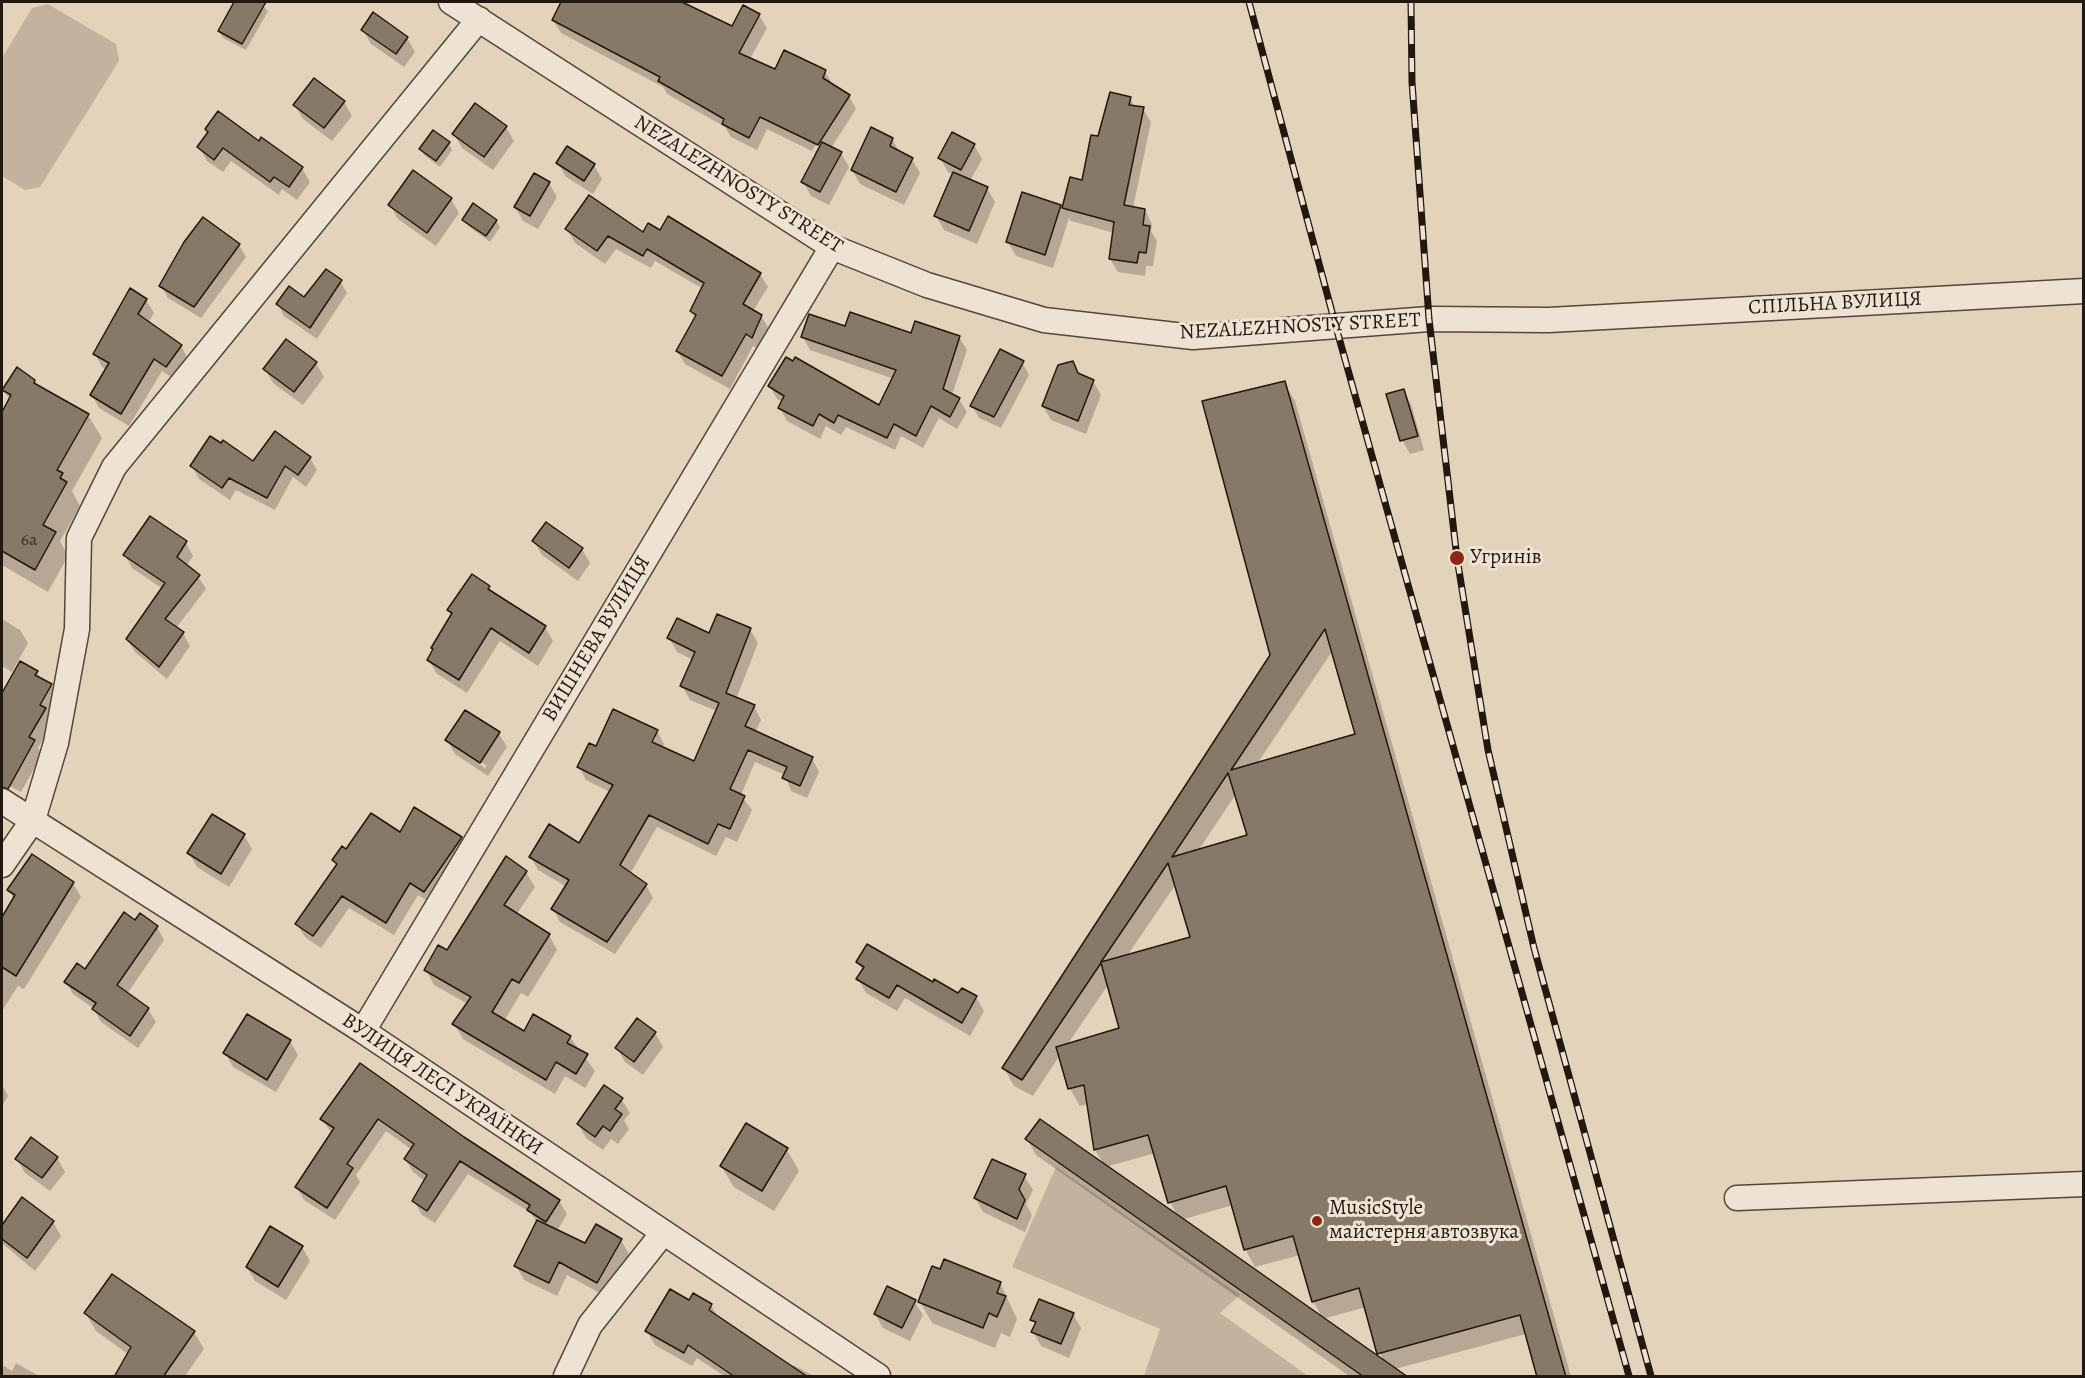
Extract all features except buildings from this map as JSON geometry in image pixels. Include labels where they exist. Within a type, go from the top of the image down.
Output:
[{"type":"street","name":"NEZALEZHNOSTY STREET","points":[[451,2],[832,248],[927,285],[1044,320],[1193,337],[1429,319],[1586,318]]},
{"type":"street","points":[[2,865],[33,820],[56,743],[77,629],[79,538],[114,467],[479,19]]},
{"type":"street","name":"ВИШНЕВА ВУЛИЦЯ","points":[[363,1031],[832,248]]},
{"type":"street","name":"СПІЛЬНА ВУЛИЦЯ","points":[[1586,318],[2084,291]]},
{"type":"street","name":"ВУЛИЦЯ ЛЕСІ УКРАЇНКИ","points":[[2,801],[363,1031],[878,1377]]},
{"type":"street","points":[[1737,1198],[2084,1184]]},
{"type":"street","points":[[566,1377],[590,1325],[663,1233]]},
{"type":"shaded area","points":[[48,4],[116,44],[119,61],[40,187],[25,190],[2,176],[2,58],[32,8]]},
{"type":"shaded area","points":[[1056,1167],[1240,1295],[1220,1313],[1308,1376],[1144,1376],[1160,1329],[1012,1267]]},
{"type":"railway","points":[[1249,2],[1336,327],[1629,1376]]},
{"type":"railway","points":[[1411,2],[1412,82],[1429,319],[1457,558],[1488,750],[1534,948],[1651,1376]]},
{"type":"place","name":"Угринів","points":[[1457,558]]},
{"type":"place","name":"MusicStyle майстерня автозвука","points":[[1317,1221]]}]
